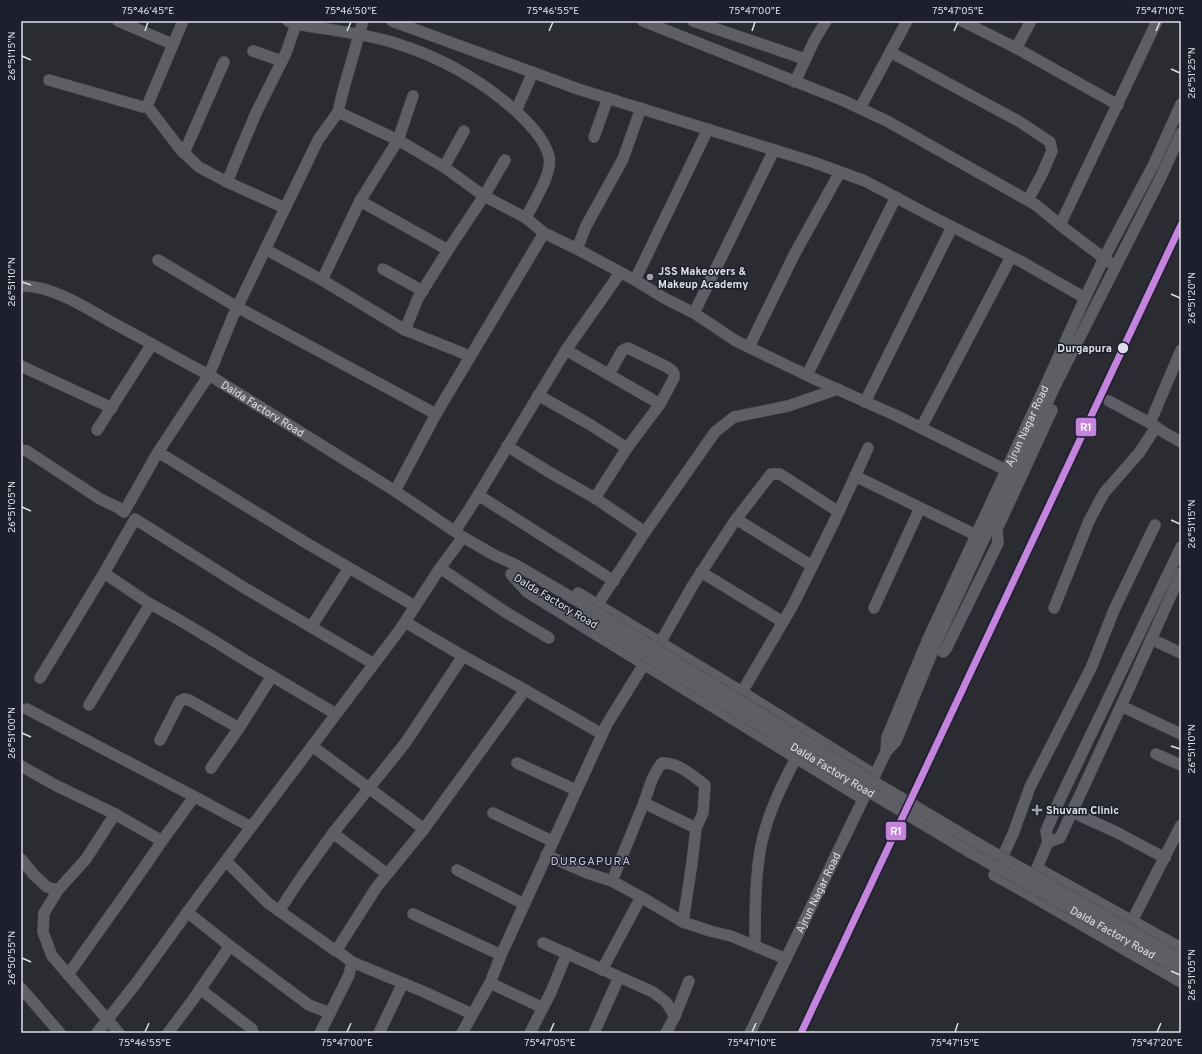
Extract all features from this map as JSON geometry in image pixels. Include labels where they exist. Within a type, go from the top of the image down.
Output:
[{"type":"street","points":[[118,21],[172,44]]},
{"type":"street","points":[[147,106],[183,21]]},
{"type":"street","points":[[124,512],[158,452],[209,375],[237,307],[318,140],[338,112],[363,21]]},
{"type":"street","points":[[392,21],[578,89],[774,150],[865,181],[1011,257],[1085,298]]},
{"type":"street","points":[[644,21],[668,26],[795,82],[860,108],[906,131],[1036,204],[1060,225],[1116,266]]},
{"type":"street","points":[[693,21],[805,59]]},
{"type":"street","points":[[795,82],[814,41],[826,21]]},
{"type":"street","points":[[860,108],[907,21]]},
{"type":"street","points":[[962,21],[1016,48],[1118,105]]},
{"type":"street","points":[[1016,48],[1031,21]]},
{"type":"street","points":[[1060,225],[1158,21]]},
{"type":"street","points":[[227,182],[256,113],[286,53],[294,22],[360,34],[395,43],[438,59],[472,78],[505,101],[543,140],[550,158],[548,176],[526,218]]},
{"type":"street","points":[[253,51],[282,61]]},
{"type":"street","points":[[890,52],[1020,122],[1050,142],[1052,151],[1028,200]]},
{"type":"street","points":[[184,153],[224,62]]},
{"type":"street","points":[[516,111],[533,72]]},
{"type":"street","points":[[49,80],[143,107],[147,106]]},
{"type":"street","points":[[322,280],[360,201],[398,140],[413,96]]},
{"type":"street","points":[[594,137],[608,98]]},
{"type":"street","name":"Ajrun Nagar Road","points":[[750,1033],[886,752],[896,740],[1047,382],[1104,258],[1154,164],[1181,104]]},
{"type":"street","points":[[147,106],[184,153],[199,166],[227,182],[285,208]]},
{"type":"street","points":[[577,249],[586,226],[623,159],[641,108]]},
{"type":"street","points":[[338,112],[398,140],[444,167],[484,196],[526,218],[544,232],[694,313],[736,341],[921,428],[1010,472]]},
{"type":"street","points":[[635,280],[708,129]]},
{"type":"street","points":[[444,167],[464,131]]},
{"type":"street","name":"Ajrun Nagar Road","points":[[886,752],[887,737],[928,639],[976,535],[1055,386],[1161,177],[1181,133]]},
{"type":"street","points":[[694,313],[774,150]]},
{"type":"street","points":[[405,330],[418,298],[484,196],[505,160]]},
{"type":"street","points":[[749,347],[794,255],[840,172]]},
{"type":"street","points":[[807,375],[896,197]]},
{"type":"street","points":[[360,201],[448,250]]},
{"type":"street","points":[[865,402],[952,227]]},
{"type":"street","points":[[394,491],[436,414],[544,232]]},
{"type":"street","points":[[265,249],[322,280],[405,330],[470,356]]},
{"type":"street","points":[[921,428],[1011,257]]},
{"type":"street","points":[[158,260],[237,307],[436,414]]},
{"type":"street","points":[[383,269],[423,291]]},
{"type":"street","points":[[97,1033],[137,982],[187,912],[405,622],[440,568],[459,534],[478,494],[538,395],[566,350],[620,273]]},
{"type":"street","name":"Dalda Factory Road","points":[[21,286],[42,288],[80,304],[209,375],[394,491],[494,555],[514,570],[584,611],[801,751],[973,854],[1180,967]]},
{"type":"street","points":[[97,430],[152,344]]},
{"type":"street","points":[[596,498],[628,448],[660,404],[674,378],[674,373],[667,367],[626,348],[622,351],[609,374]]},
{"type":"street","points":[[566,350],[660,404]]},
{"type":"street","points":[[1054,608],[1089,521],[1098,504],[1114,481],[1139,453],[1153,425],[1181,350]]},
{"type":"street","points":[[21,366],[112,408]]},
{"type":"street","points":[[943,652],[946,649],[998,543],[997,528],[1063,390],[1047,382]]},
{"type":"street","points":[[598,604],[645,532],[715,432],[734,417],[788,406],[838,390]]},
{"type":"street","points":[[538,395],[628,448]]},
{"type":"street","points":[[1109,401],[1181,442]]},
{"type":"street","points":[[507,446],[549,472],[596,498],[645,532]]},
{"type":"street","points":[[742,692],[793,605],[839,512],[868,448]]},
{"type":"street","points":[[21,450],[26,451],[100,499],[117,507],[243,587],[374,664]]},
{"type":"street","points":[[158,452],[308,544],[415,606]]},
{"type":"street","points":[[660,642],[701,572],[736,519],[771,474],[780,474],[839,512]]},
{"type":"street","points":[[855,476],[976,535]]},
{"type":"street","points":[[478,494],[614,581]]},
{"type":"street","points":[[874,608],[920,508]]},
{"type":"street","points":[[40,678],[135,519]]},
{"type":"street","points":[[736,519],[812,566]]},
{"type":"street","points":[[1155,525],[1114,610],[1091,668],[1030,788],[1013,834],[994,875],[1181,982]]},
{"type":"street","points":[[1023,891],[1037,868],[1048,842],[1046,831],[1060,799],[1181,547]]},
{"type":"street","points":[[311,627],[349,568]]},
{"type":"street","points":[[440,568],[549,638]]},
{"type":"street","points":[[514,570],[543,573],[598,604],[876,775]]},
{"type":"street","points":[[514,570],[528,592],[864,799]]},
{"type":"street","points":[[701,572],[783,622]]},
{"type":"street","points":[[104,573],[150,604],[168,613],[336,714]]},
{"type":"street","points":[[1048,842],[1060,838],[1122,706],[1181,573]]},
{"type":"street","points":[[89,705],[150,604]]},
{"type":"street","points":[[405,622],[602,734]]},
{"type":"street","points":[[1151,639],[1181,653]]},
{"type":"street","points":[[279,911],[333,832],[406,742],[463,656]]},
{"type":"street","points":[[462,1033],[490,983],[552,841],[602,734],[644,664]]},
{"type":"street","points":[[211,768],[239,728],[272,676]]},
{"type":"street","points":[[336,950],[376,888],[424,829],[525,690]]},
{"type":"street","points":[[160,740],[180,701],[184,699],[189,700],[239,728]]},
{"type":"street","points":[[1122,706],[1181,734]]},
{"type":"street","points":[[23,710],[194,796],[251,828]]},
{"type":"street","points":[[312,746],[424,829]]},
{"type":"street","points":[[1156,754],[1181,765]]},
{"type":"street","points":[[755,945],[758,867],[762,841],[776,797],[796,758]]},
{"type":"street","points":[[612,881],[644,803],[650,782],[657,769],[662,763],[667,762],[688,772],[705,785],[703,813],[696,828],[683,922]]},
{"type":"street","points":[[517,763],[576,790]]},
{"type":"street","points":[[21,766],[55,785],[115,814],[162,841]]},
{"type":"street","points":[[68,975],[135,882],[194,796]]},
{"type":"street","points":[[644,803],[696,828]]},
{"type":"street","points":[[1072,812],[1116,832],[1165,858]]},
{"type":"street","points":[[493,813],[552,841]]},
{"type":"street","points":[[115,814],[86,859],[58,890],[44,913],[43,932],[52,956],[120,1033]]},
{"type":"street","points":[[1132,920],[1181,825]]},
{"type":"street","points":[[333,832],[387,874]]},
{"type":"street","points":[[546,855],[587,873],[612,881],[683,922],[731,936],[786,959]]},
{"type":"street","points":[[21,859],[34,875],[47,887],[58,890]]},
{"type":"street","points":[[226,861],[268,903],[352,962],[472,1014]]},
{"type":"street","points":[[1037,868],[1181,948]]},
{"type":"street","points":[[458,870],[524,904]]},
{"type":"street","points":[[602,970],[641,897]]},
{"type":"street","points":[[187,912],[309,1005],[330,1014]]},
{"type":"street","points":[[413,914],[501,955]]},
{"type":"street","points":[[543,943],[654,992],[666,1002],[676,1016]]},
{"type":"street","points":[[168,1033],[230,946]]},
{"type":"street","points":[[530,1033],[567,953]]},
{"type":"street","points":[[320,1033],[349,975],[352,962]]},
{"type":"street","points":[[594,1033],[619,977]]},
{"type":"street","points":[[666,1033],[676,1016],[689,981]]},
{"type":"street","points":[[379,1033],[403,983]]},
{"type":"street","points":[[490,983],[542,1008]]},
{"type":"street","points":[[21,988],[60,1033]]},
{"type":"street","points":[[200,989],[252,1029],[253,1033]]},
{"type":"transit line","name":"R1","points":[[801,1033],[1181,225]]},
{"type":"place","name":"JSS Makeovers & Makeup Academy","points":[[650,277]]},
{"type":"place","name":"Durgapura","points":[[1123,348]]},
{"type":"place","name":"Shuvam Clinic","points":[[1037,810]]},
{"type":"district","name":"DURGAPURA","points":[[591,861]]}]
